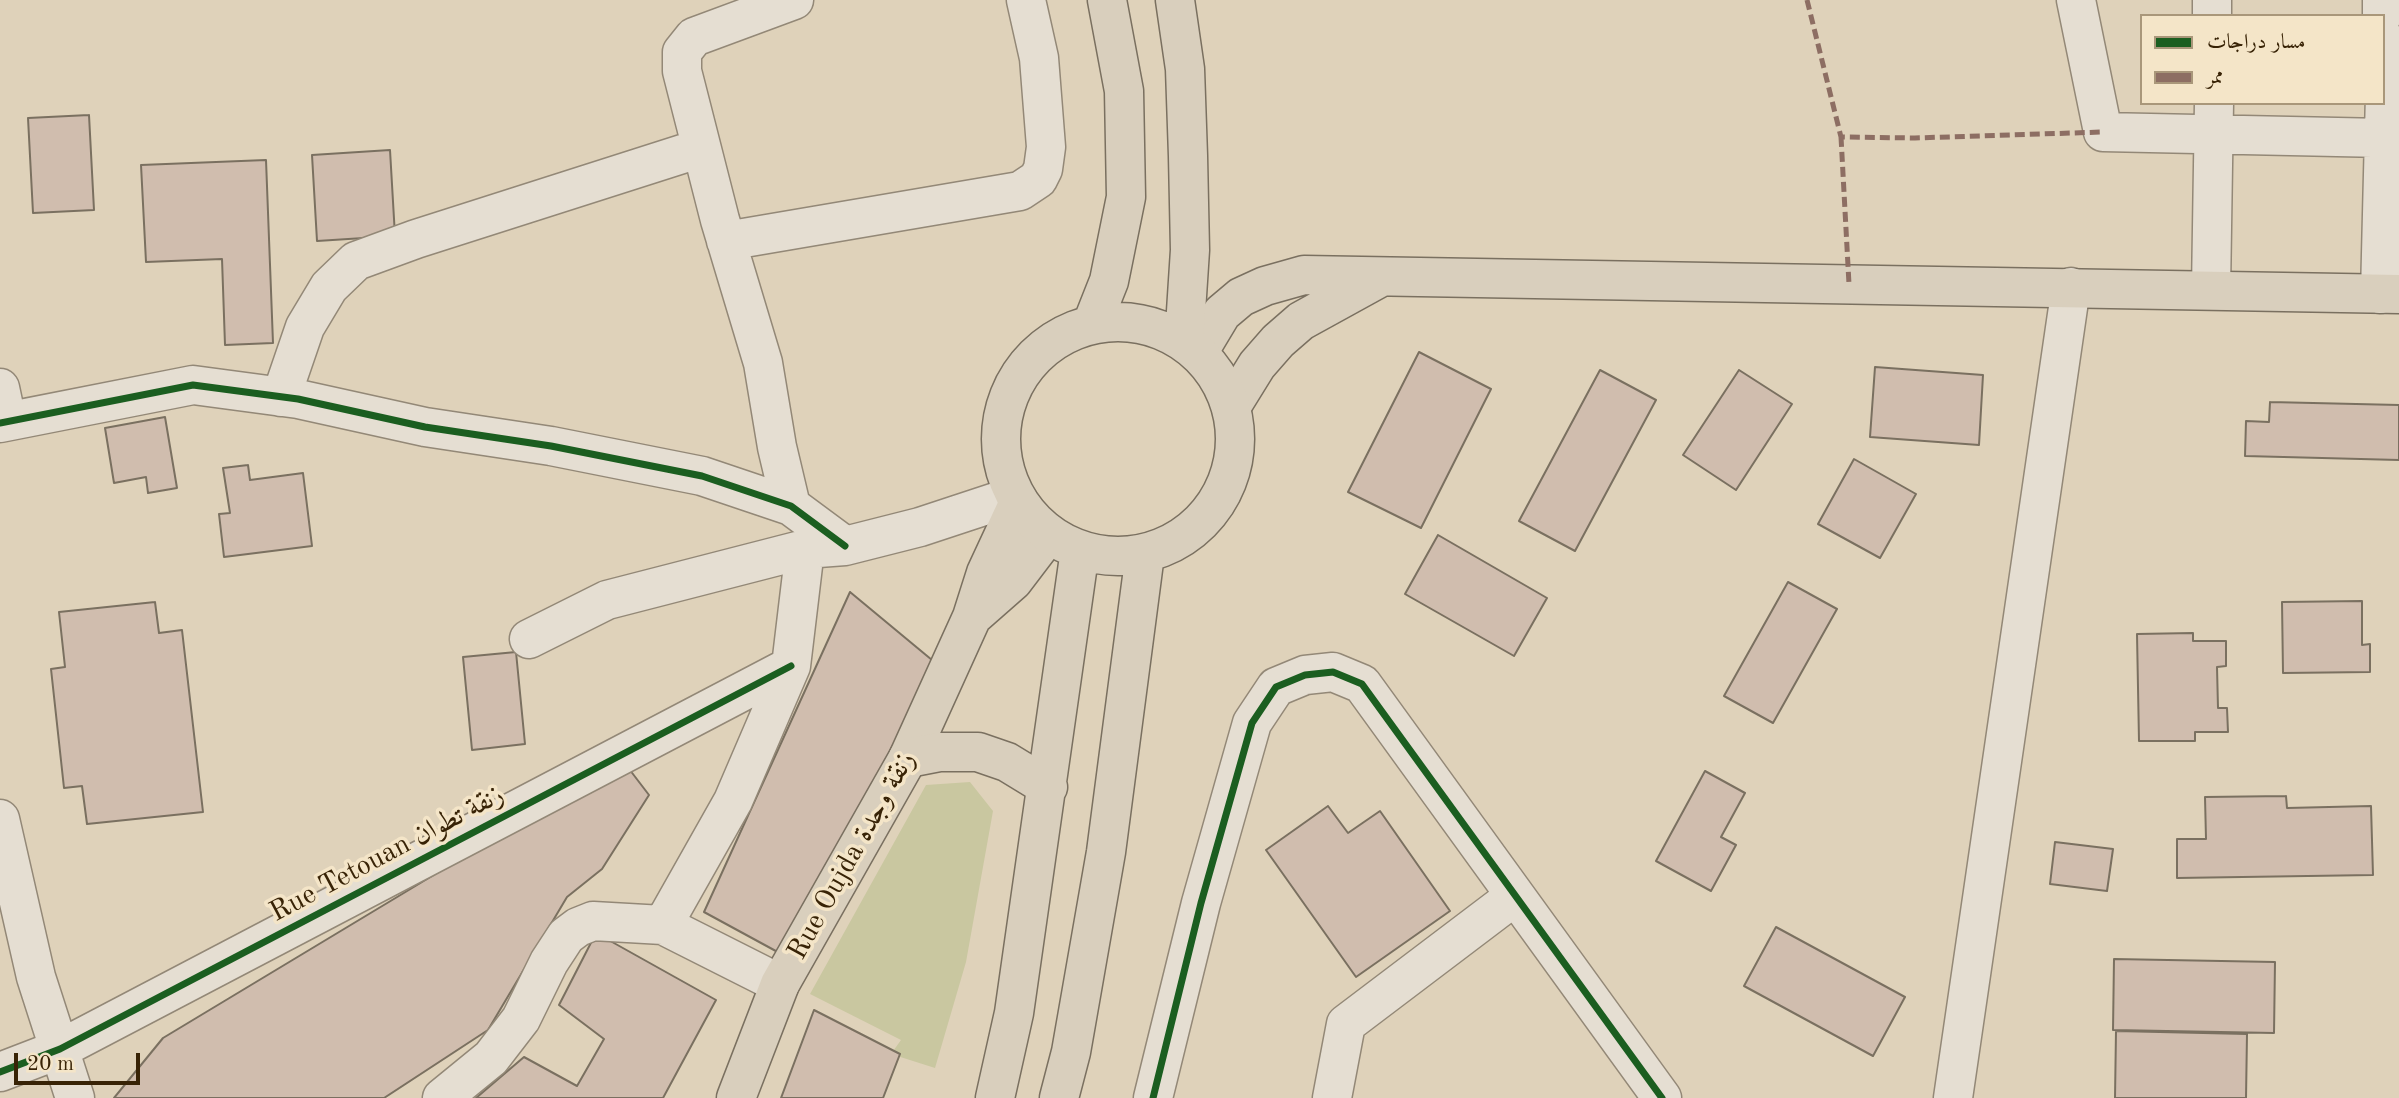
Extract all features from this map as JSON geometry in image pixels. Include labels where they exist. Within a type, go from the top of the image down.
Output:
[{"type":"main road","points":[[1092,324],[1110,281],[1126,197],[1124,91],[1107,0]]},
{"type":"main road","points":[[1175,0],[1185,69],[1191,348]]},
{"type":"main road","points":[[1191,348],[1222,313],[1241,297],[1265,286],[1304,275],[2389,294]]},
{"type":"main road","points":[[1231,407],[1257,365],[1278,341],[1301,321],[1383,276]]},
{"type":"main road","points":[[1124,322],[1156,328],[1191,348],[1219,377],[1231,407],[1235,454],[1220,499],[1188,535],[1145,554],[1112,557],[1064,543],[1034,522],[1017,499],[1002,461],[1000,425],[1010,391],[1030,360],[1058,338],[1092,324],[1124,322]]},
{"type":"main road","name":"Rue Oujda زنقة وجدة","points":[[736,1098],[780,984],[908,758],[972,617],[986,573],[1017,499]]},
{"type":"main road","points":[[995,1098],[1014,1013],[1048,787],[1064,543]]},
{"type":"main road","name":"Rue Oujda زنقة وجدة","points":[[972,617],[1064,543]]},
{"type":"main road","points":[[1059,1098],[1071,1052],[1106,852],[1145,554]]},
{"type":"main road","points":[[908,758],[939,752],[978,752],[1007,762],[1048,787]]},
{"type":"street","points":[[791,506],[777,447],[763,363],[701,148],[682,71],[682,52],[694,37],[794,0]]},
{"type":"street","points":[[726,241],[1020,191],[1038,179],[1043,169],[1046,147],[1039,58],[1026,0]]},
{"type":"street","points":[[2076,0],[2103,132],[2214,119],[2384,138]]},
{"type":"street","points":[[2384,105],[2389,294]]},
{"type":"street","points":[[2211,290],[2214,119]]},
{"type":"street","points":[[281,397],[305,327],[329,287],[356,261],[416,239],[701,148]]},
{"type":"street","points":[[1953,1098],[2071,287]]},
{"type":"street","points":[[2,410],[193,386],[281,397],[425,427],[551,446],[702,476],[791,506],[845,546]]},
{"type":"street","points":[[529,639],[607,600],[805,549],[845,546],[1017,499]]},
{"type":"street","points":[[663,925],[733,801],[791,666],[805,549]]},
{"type":"street","name":"Rue Tetouan زنقة تطوان","points":[[0,1072],[60,1049],[791,666]]},
{"type":"street","points":[[1153,1098],[1200,903],[1252,723],[1276,687],[1305,675],[1333,672],[1362,684],[1662,1098]]},
{"type":"street","points":[[0,819],[8,884],[75,1098]]},
{"type":"street","points":[[1332,1098],[1346,1024],[1515,896]]},
{"type":"street","points":[[442,1098],[491,1058],[521,1019],[550,961],[566,936],[593,921],[663,925],[780,984]]},
{"type":"shaded area","points":[[970,782],[993,811],[966,962],[935,1068],[891,1054],[901,1040],[810,994],[926,785]]},
{"type":"building","points":[[89,115],[94,210],[33,213],[28,118]]},
{"type":"building","points":[[390,150],[395,236],[317,241],[312,155]]},
{"type":"building","points":[[266,160],[273,343],[225,345],[222,259],[146,262],[141,165]]},
{"type":"building","points":[[1419,352],[1491,389],[1421,528],[1348,492]]},
{"type":"building","points":[[1875,367],[1983,375],[1979,445],[1870,437]]},
{"type":"building","points":[[1600,370],[1656,400],[1575,551],[1519,521]]},
{"type":"building","points":[[1739,370],[1792,404],[1736,490],[1683,455]]},
{"type":"building","points":[[2270,402],[2399,405],[2399,460],[2245,456],[2246,421],[2269,422]]},
{"type":"building","points":[[165,417],[177,488],[148,493],[146,477],[114,483],[105,428]]},
{"type":"building","points":[[1854,459],[1916,494],[1880,558],[1818,524]]},
{"type":"building","points":[[248,465],[250,480],[303,473],[312,546],[224,557],[219,514],[230,513],[223,468]]},
{"type":"building","points":[[1438,535],[1547,598],[1514,656],[1405,594]]},
{"type":"building","points":[[1788,582],[1837,609],[1773,723],[1724,696]]},
{"type":"building","points":[[850,592],[938,665],[785,956],[704,912]]},
{"type":"building","points":[[2362,601],[2362,645],[2370,644],[2370,672],[2283,673],[2282,602]]},
{"type":"building","points":[[155,602],[159,633],[182,630],[203,812],[87,824],[82,786],[64,788],[51,669],[65,667],[59,612]]},
{"type":"building","points":[[2193,633],[2193,641],[2226,641],[2226,666],[2217,667],[2218,708],[2227,708],[2228,732],[2195,732],[2195,741],[2139,741],[2137,634]]},
{"type":"building","points":[[516,652],[525,744],[472,750],[463,657]]},
{"type":"building","points":[[623,761],[649,795],[602,869],[567,897],[488,1030],[384,1098],[114,1098],[163,1038]]},
{"type":"building","points":[[1705,771],[1745,793],[1721,837],[1736,845],[1711,891],[1656,861]]},
{"type":"building","points":[[2286,796],[2287,808],[2371,806],[2373,875],[2177,878],[2177,839],[2206,839],[2205,797]]},
{"type":"building","points":[[1328,806],[1348,833],[1380,811],[1450,911],[1356,977],[1266,850]]},
{"type":"building","points":[[2055,842],[2113,849],[2107,891],[2050,884]]},
{"type":"building","points":[[1776,927],[1905,997],[1873,1056],[1744,986]]},
{"type":"building","points":[[596,933],[716,1000],[663,1098],[476,1098],[524,1057],[577,1086],[604,1039],[559,1005]]},
{"type":"building","points":[[2114,959],[2275,962],[2274,1033],[2113,1030]]},
{"type":"building","points":[[814,1010],[900,1054],[883,1098],[781,1098]]},
{"type":"building","points":[[2116,1031],[2247,1034],[2246,1098],[2115,1098]]},
{"type":"marked path","points":[[1807,0],[1841,137],[1915,138],[2103,132]]},
{"type":"marked path","points":[[1841,137],[1849,284]]},
{"type":"cycle path","points":[[0,423],[193,385],[298,399],[425,427],[551,446],[702,476],[791,506],[845,546]]},
{"type":"cycle path","points":[[0,1072],[60,1049],[791,666]]},
{"type":"cycle path","points":[[1153,1098],[1201,903],[1252,723],[1276,687],[1305,675],[1333,672],[1362,684],[1662,1098]]}]
